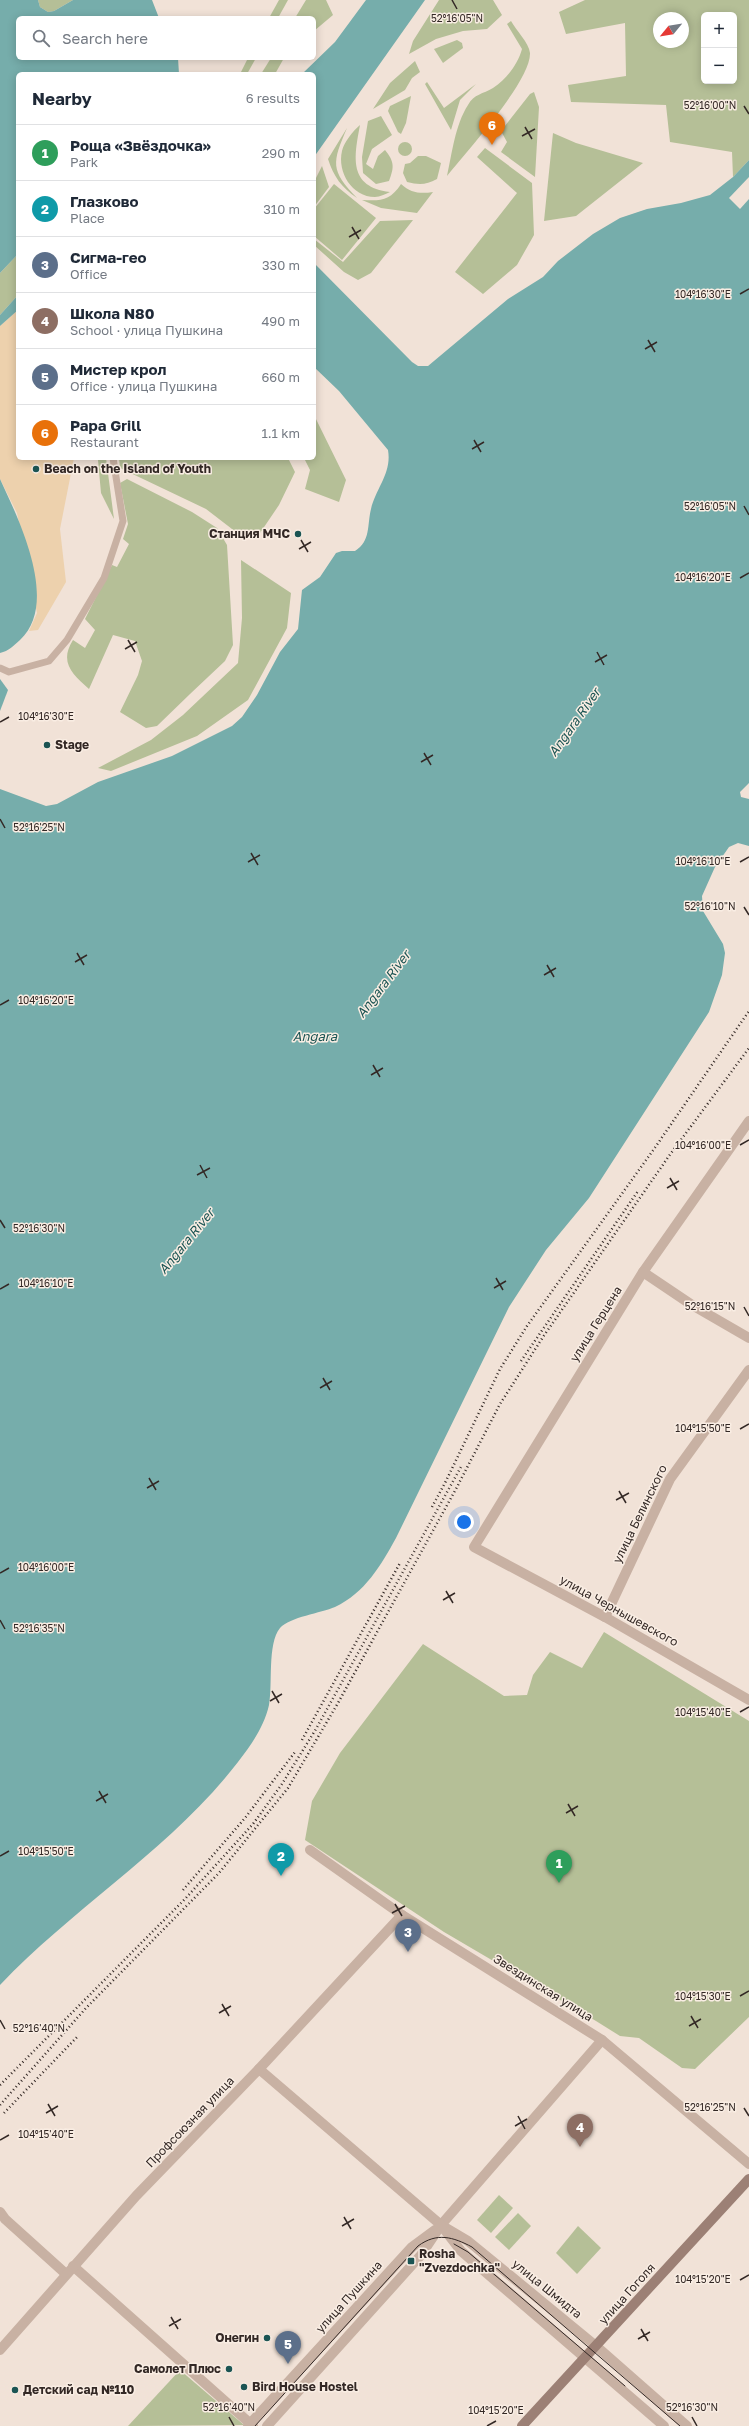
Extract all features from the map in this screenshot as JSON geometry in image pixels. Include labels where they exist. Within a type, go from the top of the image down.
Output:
[{"type":"main road","name":"улица Гоголя","points":[[522,2426],[749,2179]]},
{"type":"street","points":[[0,668],[9,672],[49,661],[67,640],[104,578],[123,521],[113,460]]},
{"type":"street","name":"улица Герцена","points":[[474,1547],[643,1272],[749,1121]]},
{"type":"street","points":[[643,1272],[692,1304],[749,1338]]},
{"type":"street","name":"улица Белинского","points":[[605,1618],[670,1479],[749,1370]]},
{"type":"street","name":"улица Чернышевского","points":[[474,1547],[748,1697]]},
{"type":"street","name":"Звездинская улица","points":[[310,1850],[402,1915],[602,2040],[749,2164]]},
{"type":"street","name":"Профсоюзная улица","points":[[0,2350],[136,2196],[259,2069],[402,1915]]},
{"type":"street","name":"улица Пушкина","points":[[266,2426],[421,2255],[441,2225],[602,2040]]},
{"type":"street","name":"улица Шмидта","points":[[259,2069],[441,2225],[468,2241],[596,2346],[687,2426]]},
{"type":"street","points":[[0,2212],[66,2274]]},
{"type":"street","name":"улица Пушкина","points":[[251,2425],[412,2247],[441,2225]]},
{"type":"street","name":"улица Шмидта","points":[[441,2225],[461,2251],[586,2357],[664,2426]]},
{"type":"street","points":[[73,2266],[251,2425]]},
{"type":"green space","points":[[38,0],[73,0],[54,11],[48,12],[40,7]]},
{"type":"green space","points":[[279,0],[288,0],[279,16],[270,16]]},
{"type":"green space","points":[[306,0],[326,0],[333,15],[316,29],[316,16],[296,16]]},
{"type":"green space","points":[[439,0],[493,0],[502,15],[487,29],[463,31],[436,39],[409,54],[413,41]]},
{"type":"green space","points":[[585,0],[749,0],[749,160],[733,177],[732,152],[670,142],[666,105],[571,102],[568,85],[626,76],[625,23],[566,34],[559,12]]},
{"type":"green space","points":[[511,21],[529,49],[530,53],[528,65],[520,81],[496,116],[447,176],[457,130],[470,101],[476,96],[498,85],[507,76],[520,55],[522,49],[507,24]]},
{"type":"green space","points":[[457,40],[462,43],[463,48],[443,63],[434,49]]},
{"type":"green space","points":[[247,60],[255,60],[248,72],[241,72]]},
{"type":"green space","points":[[270,60],[283,60],[276,72],[262,72]]},
{"type":"green space","points":[[415,61],[420,72],[412,78],[405,90],[373,109],[390,83]]},
{"type":"green space","points":[[427,82],[444,108],[476,84],[460,100],[451,130],[425,84]]},
{"type":"green space","points":[[534,92],[539,107],[535,177],[501,152],[507,142],[501,131],[530,94]]},
{"type":"green space","points":[[411,96],[406,123],[401,134],[398,132],[388,111],[390,106]]},
{"type":"green space","points":[[381,116],[392,135],[372,149],[366,164],[373,169],[378,156],[385,150],[391,158],[393,169],[389,181],[376,184],[363,173],[362,157],[368,121]]},
{"type":"green space","points":[[360,125],[356,148],[356,159],[360,177],[367,184],[376,189],[390,192],[375,197],[359,193],[353,188],[344,175],[342,167],[341,159],[343,148],[349,137]]},
{"type":"green space","points":[[347,128],[338,150],[336,166],[342,180],[357,198],[339,181],[328,159]]},
{"type":"green space","points":[[553,133],[576,143],[643,163],[576,216],[544,221]]},
{"type":"green space","points":[[405,142],[410,144],[412,149],[410,154],[405,156],[400,154],[398,149],[400,144]]},
{"type":"green space","points":[[485,148],[532,183],[534,235],[517,265],[483,294],[455,272],[517,193],[477,157]]},
{"type":"green space","points":[[418,156],[426,156],[441,163],[437,179],[422,184],[407,182],[403,173],[405,164],[410,163]]},
{"type":"green space","points":[[322,166],[329,187],[316,204],[316,178]]},
{"type":"green space","points":[[334,184],[376,218],[342,260],[316,238],[316,206]]},
{"type":"green space","points":[[401,184],[416,192],[433,192],[417,213],[381,208],[362,200],[380,200],[389,197]]},
{"type":"green space","points":[[413,220],[371,273],[358,280],[344,272],[316,247],[316,241],[343,262],[380,221]]},
{"type":"green space","points":[[16,256],[16,297],[0,315],[0,273]]},
{"type":"green space","points":[[316,419],[346,480],[339,502],[305,489],[310,470],[305,460],[316,460]]},
{"type":"green space","points":[[98,460],[106,460],[114,519],[101,493]]},
{"type":"green space","points":[[119,460],[289,460],[295,472],[279,505],[258,536],[245,539],[206,509],[120,468]]},
{"type":"green space","points":[[127,479],[192,512],[217,528],[227,545],[233,645],[225,661],[157,726],[146,728],[120,712],[138,675],[142,661],[135,641],[113,635],[89,689],[73,673],[67,661],[69,648],[73,640],[85,648],[95,630],[85,619],[112,565],[117,567],[129,544],[123,539],[128,524],[120,483]]},
{"type":"green space","points":[[241,560],[291,593],[287,628],[248,700],[197,736],[111,771],[98,768],[151,740],[183,715],[238,663],[242,618]]},
{"type":"green space","points":[[604,1632],[749,1721],[749,2017],[695,2069],[682,2068],[639,2038],[620,2036],[444,1932],[305,1840],[312,1801],[340,1753],[423,1644],[504,1696],[527,1695],[533,1675],[550,1652],[582,1668]]},
{"type":"green space","points":[[499,2195],[513,2208],[491,2233],[477,2220]]},
{"type":"green space","points":[[518,2213],[531,2226],[509,2250],[495,2237]]},
{"type":"green space","points":[[578,2226],[601,2248],[577,2274],[556,2253]]},
{"type":"green space","points":[[180,2370],[244,2425],[128,2426]]},
{"type":"sand","name":"Beach on the Island of Youth","points":[[16,312],[16,460],[74,460],[60,529],[66,582],[38,630],[29,631],[37,613],[17,513],[0,479],[0,326]]},
{"type":"water","points":[[0,0],[38,0],[40,7],[48,12],[54,11],[73,0],[152,0],[158,16],[16,16],[16,60],[178,60],[179,72],[16,72],[16,256],[0,273]]},
{"type":"water","points":[[366,0],[425,0],[316,154],[316,72],[304,72],[335,42]]},
{"type":"water","name":"Angara","points":[[749,160],[749,783],[740,792],[741,797],[749,799],[749,846],[738,843],[729,847],[715,867],[702,896],[703,911],[723,944],[725,953],[722,975],[709,1012],[589,1198],[546,1250],[509,1307],[396,1538],[378,1568],[364,1586],[346,1601],[335,1607],[291,1621],[280,1628],[273,1644],[270,1697],[267,1713],[264,1721],[243,1756],[212,1793],[183,1822],[153,1850],[59,1929],[0,1985],[0,789],[46,806],[57,804],[98,782],[172,756],[232,726],[242,717],[257,695],[280,652],[298,629],[302,590],[320,577],[336,553],[342,551],[355,551],[364,542],[368,532],[373,501],[388,466],[388,450],[339,391],[316,369],[316,265],[412,362],[418,366],[428,366],[508,299],[543,277],[558,261],[593,234],[620,218],[647,209],[681,203],[710,195],[733,177]]},
{"type":"water","points":[[16,297],[16,312],[0,326],[0,315]]},
{"type":"water","points":[[0,479],[17,516],[32,561],[36,584],[36,605],[31,624],[20,640],[8,650],[0,653]]},
{"type":"water","points":[[0,679],[8,690],[0,711]]},
{"type":"pier","points":[[749,177],[749,199],[740,209],[729,198]]},
{"type":"tram line","points":[[255,2426],[418,2246],[432,2239],[438,2238],[452,2239],[472,2247],[680,2426]]},
{"type":"tram line","points":[[454,2244],[468,2252],[625,2386]]},
{"type":"railway","points":[[432,1507],[500,1369],[527,1326],[654,1149],[749,1011]]},
{"type":"railway","points":[[0,2105],[86,2008],[219,1873],[288,1788],[338,1703],[457,1487],[500,1404],[543,1337],[669,1156],[749,1048]]},
{"type":"railway","points":[[521,1361],[638,1191]]},
{"type":"railway","points":[[0,2085],[185,1899],[253,1824],[282,1784],[316,1729],[462,1465]]},
{"type":"railway","points":[[302,1740],[400,1563]]},
{"type":"railway","points":[[183,1890],[245,1818],[295,1752]]},
{"type":"railway","points":[[4,2113],[78,2036]]},
{"type":"place","name":"Papa Grill","points":[[492,145]]},
{"type":"place","name":"Beach on the Island of Youth","points":[[36,469]]},
{"type":"place","name":"Станция МЧС","points":[[298,534]]},
{"type":"place","name":"Stage","points":[[47,745]]},
{"type":"place","name":"Глазково","points":[[281,1876]]},
{"type":"place","name":"Роща «Звёздочка»","points":[[559,1883]]},
{"type":"place","name":"Сигма-гео","points":[[408,1952]]},
{"type":"place","name":"Школа N80","points":[[580,2147]]},
{"type":"place","name":"Rosha \"Zvezdochka\"","points":[[411,2261]]},
{"type":"place","name":"Онегин","points":[[267,2338]]},
{"type":"place","name":"Мистер крол","points":[[288,2364]]},
{"type":"place","name":"Самолет Плюс","points":[[229,2369]]},
{"type":"place","name":"Bird House Hostel","points":[[244,2387]]},
{"type":"place","name":"Детский сад №110","points":[[15,2390]]},
{"type":"water label","name":"Angara River","points":[[574,722]]},
{"type":"water label","name":"Angara River","points":[[383,984]]},
{"type":"water label","name":"Angara River","points":[[186,1241]]}]
